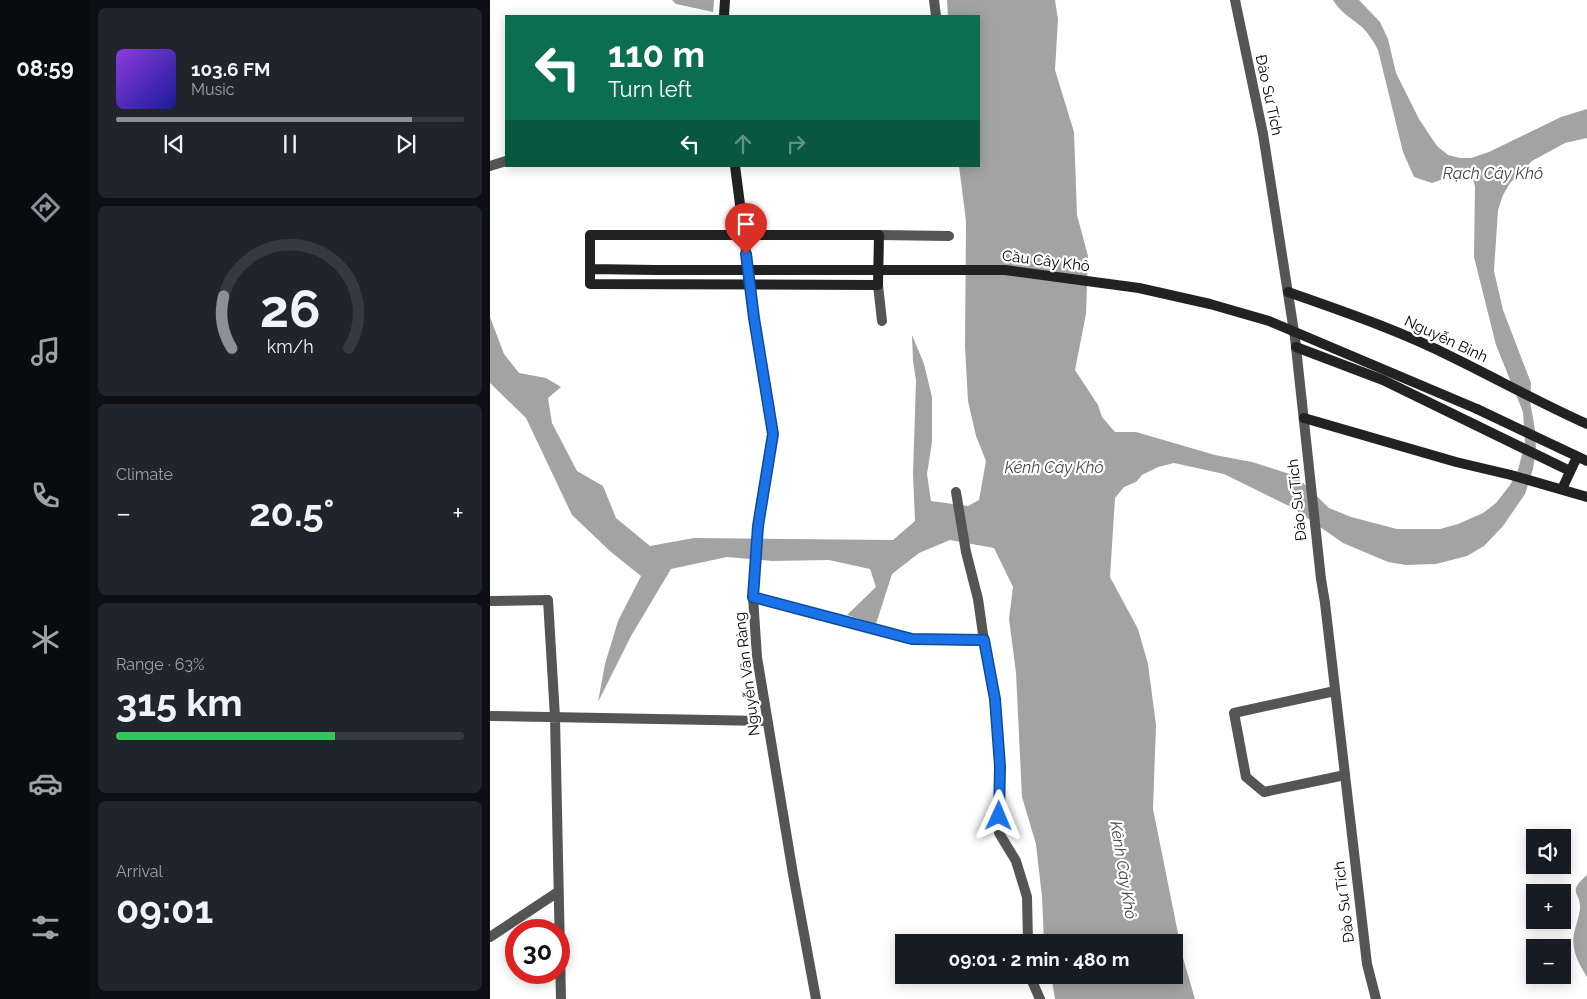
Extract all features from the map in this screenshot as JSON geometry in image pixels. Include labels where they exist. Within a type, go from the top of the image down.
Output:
[{"type":"main road","points":[[724,15],[725,0]]},
{"type":"main road","name":"Nguyễn Văn Ràng","points":[[735,167],[744,235]]},
{"type":"main road","points":[[590,235],[744,235],[879,235],[878,285],[590,284],[590,235]]},
{"type":"main road","name":"Cầu Cây Khô","points":[[590,269],[1005,270],[1139,288],[1210,304],[1269,321],[1476,408],[1582,459]]},
{"type":"main road","name":"Nguyễn Bình","points":[[1288,292],[1366,319],[1436,349],[1545,406],[1587,424]]},
{"type":"main road","points":[[1296,348],[1383,380],[1570,471]]},
{"type":"main road","points":[[1304,418],[1456,462],[1511,475],[1587,497]]},
{"type":"main road","points":[[1562,489],[1570,471],[1582,459]]},
{"type":"street","points":[[934,0],[936,15]]},
{"type":"street","name":"Đào Sư Tích","points":[[1235,0],[1263,134],[1296,348],[1310,488],[1367,964],[1376,999]]},
{"type":"street","points":[[490,166],[505,161]]},
{"type":"street","name":"Nguyễn Văn Ràng","points":[[744,235],[773,434],[758,526],[754,572],[753,597],[757,657],[816,999]]},
{"type":"street","points":[[879,235],[949,236]]},
{"type":"street","points":[[878,285],[882,321]]},
{"type":"street","points":[[956,492],[966,552],[978,599],[995,699],[1000,766],[998,833],[1016,861],[1027,897],[1028,934]]},
{"type":"street","points":[[753,597],[912,639],[984,640]]},
{"type":"street","points":[[490,601],[548,600],[555,717],[560,999]]},
{"type":"street","points":[[1335,691],[1234,713],[1246,777],[1264,792],[1345,775]]},
{"type":"street","points":[[490,716],[767,721]]},
{"type":"street","points":[[490,936],[558,892]]},
{"type":"street","points":[[1033,984],[1040,999]]},
{"type":"water","points":[[672,0],[714,0],[713,12],[676,4]]},
{"type":"water","name":"Kênh Cây Khô","points":[[947,0],[1055,0],[1058,19],[1055,70],[1074,132],[1077,215],[1088,256],[1086,314],[1075,370],[1098,405],[1102,417],[1115,432],[1136,432],[1215,455],[1252,462],[1296,476],[1329,508],[1351,517],[1397,529],[1440,529],[1458,524],[1483,513],[1496,503],[1510,485],[1518,470],[1525,443],[1523,412],[1496,345],[1474,257],[1475,186],[1471,174],[1467,171],[1432,183],[1414,177],[1403,152],[1378,50],[1365,30],[1343,12],[1333,0],[1359,0],[1380,22],[1388,39],[1396,73],[1419,119],[1437,146],[1448,155],[1471,158],[1489,152],[1561,117],[1587,109],[1587,138],[1565,143],[1532,161],[1510,183],[1503,195],[1498,210],[1494,271],[1503,310],[1531,383],[1530,401],[1536,449],[1533,469],[1525,494],[1503,526],[1484,546],[1467,556],[1436,564],[1406,565],[1388,562],[1343,543],[1293,508],[1224,474],[1174,463],[1158,467],[1142,475],[1136,482],[1124,487],[1115,498],[1110,577],[1138,629],[1148,664],[1156,725],[1153,809],[1178,934],[1044,934],[1036,844],[1022,797],[1016,673],[1009,619],[1013,587],[994,548],[950,540],[919,553],[892,574],[876,624],[847,615],[876,587],[870,569],[829,560],[772,561],[727,557],[671,569],[631,636],[598,702],[605,664],[618,621],[641,576],[611,552],[572,515],[526,418],[490,383],[490,317],[504,354],[519,373],[546,378],[561,387],[548,398],[552,423],[577,471],[603,486],[616,518],[650,546],[694,538],[893,540],[915,521],[913,474],[916,380],[912,335],[924,364],[932,397],[932,442],[927,474],[931,501],[968,506],[979,500],[986,461],[976,436],[968,401],[965,347],[966,221],[959,167],[980,167],[980,15],[948,15]]},
{"type":"water","points":[[1587,875],[1587,977],[1576,956],[1573,939],[1580,909],[1576,889]]},
{"type":"water","name":"Kênh Cây Khô","points":[[1183,958],[1195,999],[1055,999],[1052,984],[1183,984]]},
{"type":"route","points":[[746,254],[754,318],[773,434],[758,526],[753,597],[912,639],[984,640],[995,699],[1000,766],[999,816]]},
{"type":"water label","name":"Rạch Cây Khô","points":[[1493,173]]}]
